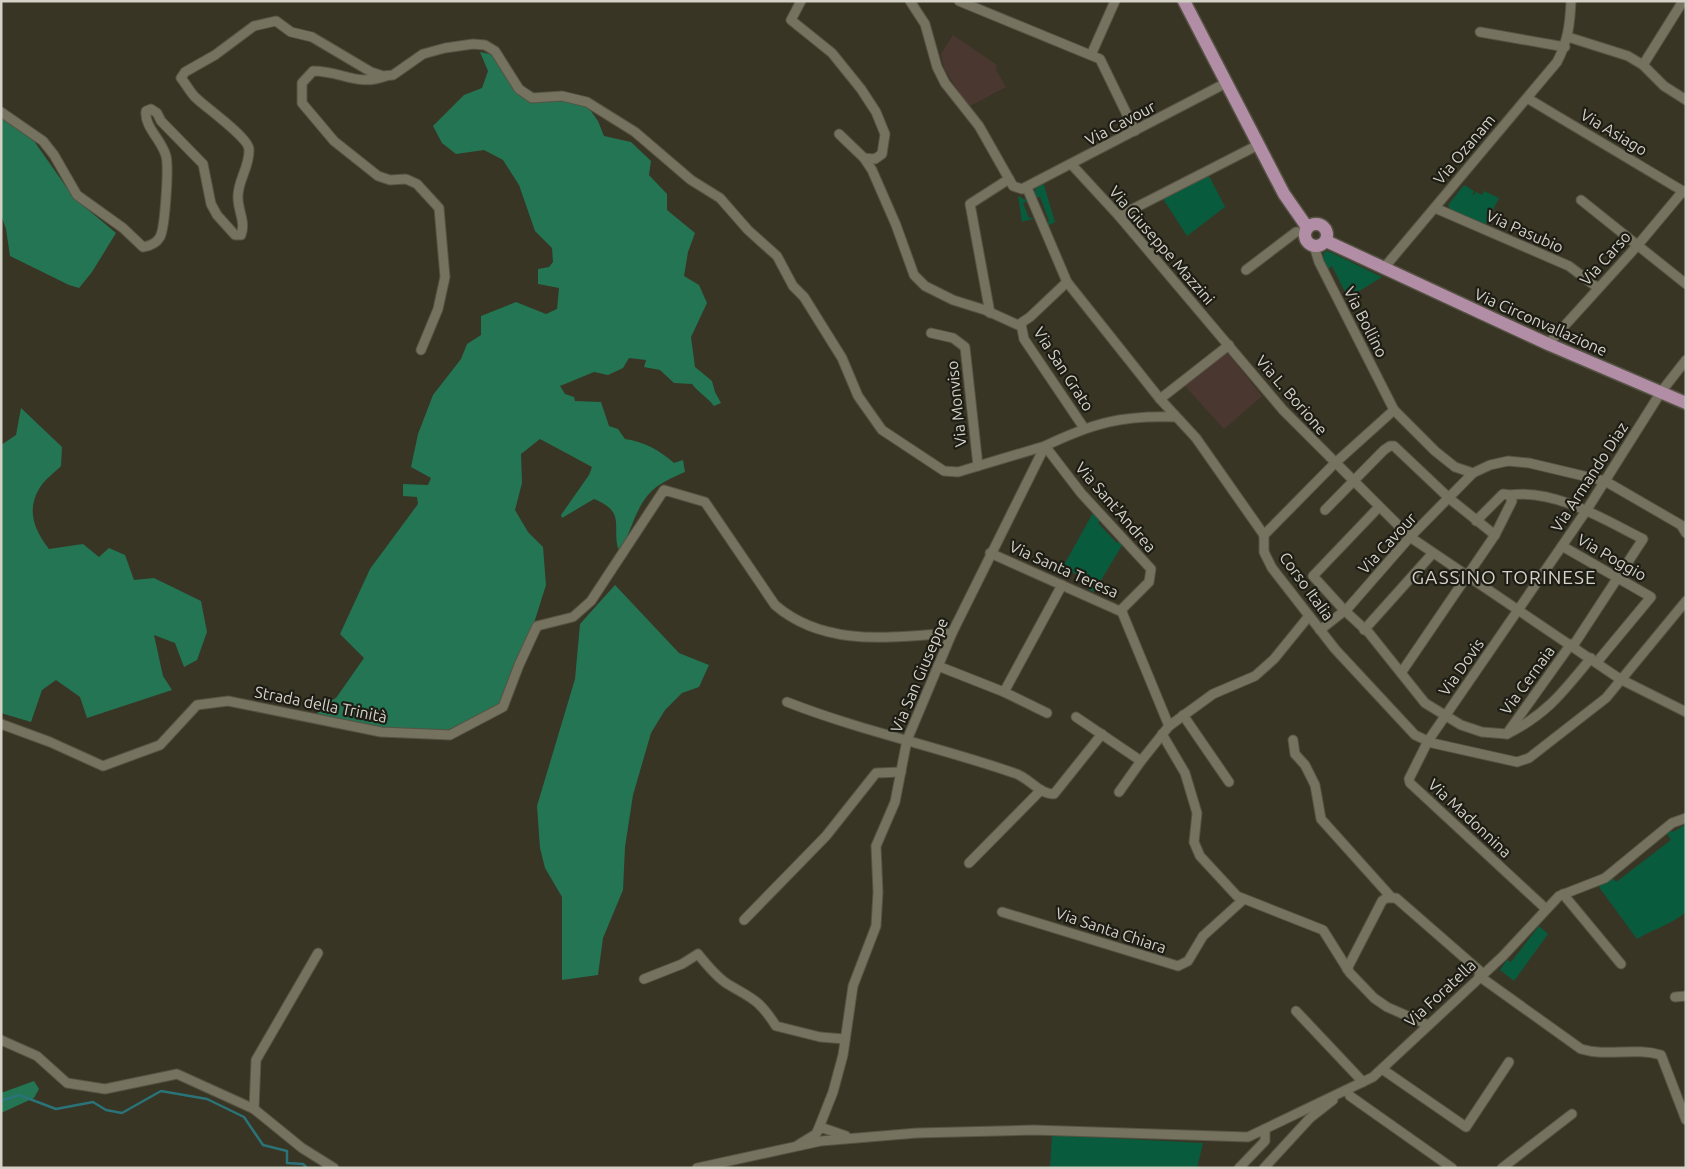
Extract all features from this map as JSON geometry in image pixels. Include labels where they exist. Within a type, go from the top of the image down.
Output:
[{"type":"main road","points":[[1184,1],[1284,194],[1306,230],[1306,241],[1320,244],[1328,235],[1322,225],[1315,224],[1306,230]]},
{"type":"main road","name":"Via Circonvallazione","points":[[1320,244],[1383,269],[1548,344],[1686,403]]},
{"type":"street","points":[[800,1],[791,20],[832,52],[876,112],[885,134],[882,154],[875,159],[864,158]]},
{"type":"street","points":[[910,1],[925,24],[937,67],[945,82],[979,126],[1013,186],[1022,190],[1027,188],[1067,282],[1160,399],[1196,438],[1264,535],[1334,464],[1394,410],[1435,451],[1455,467],[1474,474],[1490,465],[1508,461],[1529,463],[1605,481],[1684,527]]},
{"type":"street","points":[[959,1],[1100,59],[1136,131]]},
{"type":"street","points":[[1091,56],[1115,1]]},
{"type":"street","name":"Via Ozanam","points":[[1383,269],[1557,62],[1568,37],[1571,1]]},
{"type":"street","points":[[1643,65],[1684,1]]},
{"type":"street","points":[[1,112],[43,141],[54,155],[77,195],[123,228],[143,247],[152,246],[160,237],[168,169],[166,155],[161,143],[145,119],[146,111],[150,109],[158,113],[161,121],[203,164],[211,204],[217,215],[235,236],[241,235],[243,229],[237,197],[248,164],[249,148],[243,137],[227,126],[211,109],[195,97],[181,78],[185,72],[215,55],[254,26],[278,21],[292,32],[312,37],[371,72],[388,76]]},
{"type":"street","points":[[1480,32],[1565,47]]},
{"type":"street","points":[[1568,37],[1628,56],[1643,65],[1664,86],[1686,100]]},
{"type":"street","points":[[421,350],[438,309],[445,277],[439,208],[417,184],[406,179],[390,180],[378,176],[334,141],[302,103],[302,83],[313,71],[330,71],[353,79],[372,82],[393,75],[422,54],[463,45],[485,45],[495,51],[519,89],[532,98],[562,96],[587,102],[635,132],[691,180],[720,198],[748,230],[771,249],[793,286],[804,297],[842,358],[858,396],[882,430],[944,471],[958,472],[1045,446],[1084,428],[1122,418],[1142,416],[1176,417]]},
{"type":"street","name":"Via Cavour","points":[[1027,188],[1226,83]]},
{"type":"street","name":"Via Asiago","points":[[1527,98],[1684,192]]},
{"type":"street","points":[[839,134],[864,158],[872,170],[896,225],[914,275],[925,286],[952,300],[1021,324],[1067,282]]},
{"type":"street","points":[[1120,216],[1258,145]]},
{"type":"street","name":"Via Giuseppe Mazzini","points":[[1072,165],[1120,216],[1229,345]]},
{"type":"street","points":[[990,313],[970,204],[1009,179]]},
{"type":"street","name":"Via Carso","points":[[1548,344],[1684,192]]},
{"type":"street","points":[[1581,200],[1686,284]]},
{"type":"street","name":"Via Pasubio","points":[[1435,208],[1569,266],[1598,288]]},
{"type":"street","points":[[1246,270],[1296,232],[1306,230]]},
{"type":"street","name":"Via Bollino","points":[[1320,244],[1319,262],[1394,410]]},
{"type":"street","name":"Via San Grato","points":[[1021,324],[1024,339],[1070,404],[1084,428]]},
{"type":"street","name":"Via Monviso","points":[[932,333],[953,338],[966,347],[978,466]]},
{"type":"street","points":[[1160,399],[1229,345]]},
{"type":"street","name":"Via L. Borione","points":[[1229,345],[1283,410],[1334,464]]},
{"type":"street","name":"Via Armando Diaz","points":[[1518,610],[1586,511],[1661,392],[1686,360]]},
{"type":"street","name":"Via San Giuseppe","points":[[822,1134],[843,1056],[853,986],[876,926],[878,892],[876,846],[895,802],[907,740],[952,633],[990,553],[1045,446]]},
{"type":"street","name":"Via Sant'Andrea","points":[[1045,446],[1081,492],[1151,569],[1149,582],[1123,608],[1122,612]]},
{"type":"street","points":[[1325,510],[1384,450],[1394,446],[1450,499],[1495,535]]},
{"type":"street","points":[[1334,464],[1410,537],[1620,679],[1686,712]]},
{"type":"street","name":"Via Cavour","points":[[1320,630],[1348,608],[1410,537],[1474,474]]},
{"type":"street","name":"Strada della Trinità","points":[[1,724],[50,742],[103,766],[160,745],[197,705],[228,701],[381,732],[450,735],[503,708],[519,665],[537,626],[573,617],[591,601],[664,490],[705,502],[775,605],[790,617],[845,636],[878,638],[952,633]]},
{"type":"street","points":[[1476,521],[1503,494],[1523,493],[1538,496],[1564,502],[1586,511]]},
{"type":"street","points":[[1401,673],[1495,535],[1512,501],[1509,495]]},
{"type":"street","points":[[1379,508],[1313,576],[1364,630],[1425,703],[1461,724],[1482,732],[1507,734],[1531,721],[1552,705],[1594,660]]},
{"type":"street","name":"Via Cernaia","points":[[1507,734],[1572,645],[1643,539],[1586,511]]},
{"type":"street","name":"Corso Italia","points":[[1264,535],[1264,552],[1272,568],[1320,630],[1415,736],[1428,741],[1516,762],[1530,758],[1606,698],[1686,601]]},
{"type":"street","name":"Via Poggio","points":[[1562,546],[1651,597],[1594,660]]},
{"type":"street","name":"Via Santa Teresa","points":[[990,553],[1122,612],[1169,726]]},
{"type":"street","points":[[1364,630],[1433,553]]},
{"type":"street","points":[[1004,692],[1062,585]]},
{"type":"street","name":"Via Dovis","points":[[1428,741],[1518,610]]},
{"type":"street","points":[[1119,792],[1140,761],[1169,726],[1213,694],[1255,676],[1274,659],[1309,616]]},
{"type":"street","points":[[938,666],[1004,692],[1047,713]]},
{"type":"street","points":[[787,702],[823,716],[1019,774],[1041,790],[1054,794],[1102,734]]},
{"type":"street","points":[[1184,715],[1229,782]]},
{"type":"street","points":[[1076,717],[1140,761]]},
{"type":"street","points":[[1162,734],[1185,773],[1198,813],[1194,842],[1200,856],[1236,896],[1323,930],[1348,969],[1374,998],[1387,1007],[1428,1025]]},
{"type":"street","points":[[1293,740],[1295,754],[1304,765],[1315,785],[1321,819],[1391,897],[1396,898],[1481,975],[1581,1049],[1591,1052],[1646,1050],[1661,1055],[1686,1120]]},
{"type":"street","name":"Via Madonnina","points":[[1428,741],[1410,775],[1410,783],[1545,908]]},
{"type":"street","points":[[744,920],[826,836],[876,773],[901,772]]},
{"type":"street","points":[[969,863],[1041,790]]},
{"type":"street","name":"Via Foratella","points":[[1347,1090],[1373,1077],[1382,1069],[1512,946],[1545,908],[1563,894],[1605,878],[1672,823],[1686,818]]},
{"type":"street","points":[[1563,894],[1621,964]]},
{"type":"street","points":[[1348,969],[1382,901],[1391,897]]},
{"type":"street","name":"Via Santa Chiara","points":[[1002,912],[1178,966],[1188,961],[1203,936],[1244,899]]},
{"type":"street","points":[[254,1109],[256,1060],[318,953]]},
{"type":"street","points":[[644,979],[676,967],[698,954],[727,983],[754,998],[776,1026],[820,1037],[845,1039]]},
{"type":"street","points":[[1675,997],[1686,996]]},
{"type":"street","points":[[1296,1011],[1363,1082]]},
{"type":"street","points":[[1,1040],[38,1056],[67,1083],[104,1089],[176,1074],[254,1109],[302,1148],[334,1168]]},
{"type":"street","points":[[1382,1069],[1466,1127],[1509,1062]]},
{"type":"street","points":[[697,1168],[795,1147],[822,1134],[852,1137],[1034,1130],[1248,1137],[1347,1090]]},
{"type":"street","points":[[1264,1168],[1310,1118],[1347,1090]]},
{"type":"street","points":[[1347,1090],[1350,1096],[1452,1168]]},
{"type":"street","points":[[1297,1113],[1310,1118]]},
{"type":"street","points":[[1502,1168],[1572,1114]]},
{"type":"street","points":[[1284,1120],[1300,1128]]},
{"type":"street","points":[[1239,1168],[1265,1141],[1265,1129]]},
{"type":"shaded area","points":[[953,35],[997,65],[996,70],[1006,87],[968,107],[944,68],[941,54]]},
{"type":"shaded area","points":[[1226,351],[1262,396],[1224,429],[1183,384]]},
{"type":"green space","points":[[480,52],[494,55],[523,86],[535,93],[562,92],[585,103],[598,121],[604,136],[631,142],[651,161],[649,175],[667,194],[667,210],[695,233],[688,252],[684,276],[699,285],[707,303],[691,337],[695,367],[712,381],[721,403],[714,406],[692,384],[674,383],[660,370],[644,367],[646,360],[629,358],[623,368],[608,375],[594,372],[560,386],[565,394],[574,397],[575,401],[601,402],[609,426],[618,429],[625,439],[651,447],[674,463],[683,460],[685,472],[659,485],[647,496],[625,540],[618,549],[616,520],[614,514],[604,504],[594,499],[562,518],[561,515],[589,475],[592,467],[540,439],[521,454],[522,483],[515,510],[528,532],[543,547],[546,585],[534,623],[499,706],[446,731],[402,737],[317,716],[319,707],[336,698],[364,658],[340,634],[370,569],[418,504],[417,497],[403,496],[403,484],[428,485],[431,478],[411,467],[418,434],[433,395],[461,359],[467,344],[481,335],[481,316],[516,302],[546,314],[557,309],[559,288],[538,284],[538,269],[549,267],[553,262],[552,248],[535,231],[519,185],[503,160],[484,150],[456,154],[442,143],[433,126],[464,95],[482,88],[488,71]]},
{"type":"green space","points":[[1,115],[34,141],[74,198],[116,233],[92,272],[79,288],[10,256],[6,229],[1,215]]},
{"type":"green space","points":[[1209,176],[1225,207],[1187,236],[1162,197]]},
{"type":"green space","points":[[1043,182],[1055,222],[1047,226],[1046,224],[1049,221],[1040,197],[1035,198],[1034,195],[1036,189]]},
{"type":"green space","points":[[1464,185],[1474,191],[1472,196],[1476,192],[1482,195],[1484,191],[1499,198],[1485,226],[1451,211],[1448,205]]},
{"type":"green space","points":[[1018,196],[1028,201],[1023,203],[1029,218],[1035,218],[1022,222]]},
{"type":"green space","points":[[1328,251],[1382,277],[1348,298],[1332,266],[1328,269],[1323,259],[1324,252]]},
{"type":"green space","points":[[21,408],[62,447],[61,466],[41,486],[33,505],[36,528],[49,549],[83,544],[99,557],[109,548],[125,555],[134,580],[154,578],[201,601],[207,632],[197,660],[184,667],[175,643],[154,635],[163,676],[172,690],[87,718],[80,697],[56,680],[42,690],[31,722],[1,713],[1,445],[16,435]]},
{"type":"green space","points":[[1094,511],[1102,519],[1098,523],[1117,543],[1122,539],[1124,542],[1094,592],[1088,589],[1091,582],[1068,570],[1065,577],[1059,574]]},
{"type":"green space","points":[[615,585],[679,653],[709,665],[699,687],[682,693],[665,710],[651,733],[633,795],[625,847],[623,890],[603,938],[598,975],[562,980],[562,897],[545,868],[540,848],[537,806],[575,679],[580,624]]},
{"type":"green space","points":[[1686,824],[1686,912],[1637,939],[1599,887],[1611,876],[1616,882],[1671,840],[1666,832],[1675,831]]},
{"type":"green space","points":[[1539,926],[1548,934],[1514,981],[1500,970],[1507,960],[1511,962]]},
{"type":"green space","points":[[34,1081],[39,1089],[34,1098],[1,1113],[1,1093]]},
{"type":"green space","points":[[1052,1135],[1203,1143],[1197,1168],[1050,1168]]},
{"type":"waterway","points":[[1,1101],[19,1095],[56,1109],[93,1102],[106,1110],[122,1113],[161,1091],[207,1099],[244,1117],[263,1145],[287,1151],[287,1163],[303,1164],[307,1168]]},
{"type":"district","name":"GASSINO TORINESE","points":[[1504,577]]}]
